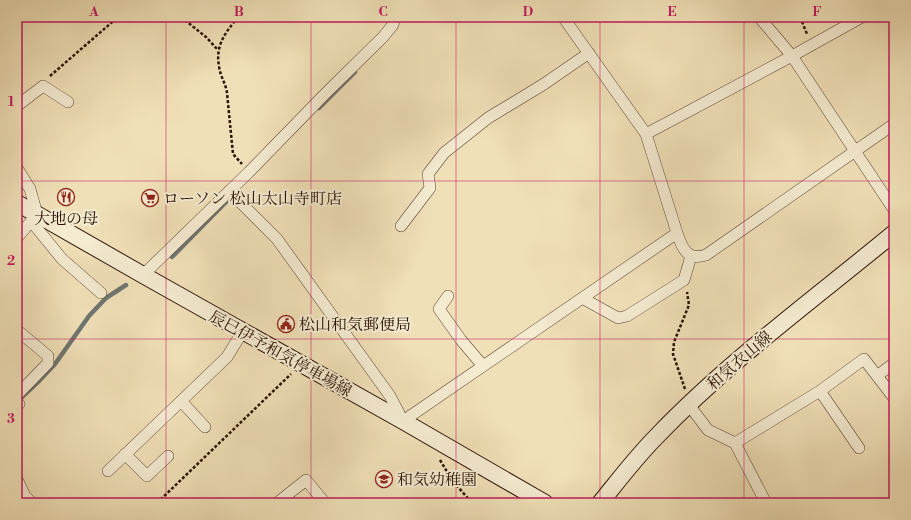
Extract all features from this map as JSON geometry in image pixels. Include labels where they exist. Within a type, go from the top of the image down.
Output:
[{"type":"main road","name":"辰巳伊予和気停車場線","points":[[17,203],[34,218],[143,275],[403,421],[545,503]]},
{"type":"main road","name":"和気衣山線","points":[[600,503],[656,437],[690,403],[748,351],[894,233]]},
{"type":"street","points":[[143,275],[230,191],[383,37],[392,26],[396,17]]},
{"type":"street","points":[[563,17],[646,134],[677,233],[682,246],[692,256],[699,258],[706,255],[894,124]]},
{"type":"street","points":[[759,17],[792,56],[894,210]]},
{"type":"street","points":[[646,134],[862,17]]},
{"type":"street","points":[[401,226],[430,188],[428,174],[444,153],[488,118],[544,84],[589,53]]},
{"type":"street","points":[[17,106],[43,86],[68,102]]},
{"type":"street","points":[[17,168],[30,189],[34,218],[62,259],[101,293]]},
{"type":"street","points":[[230,191],[277,239],[390,396],[403,421],[677,233]]},
{"type":"street","points":[[17,238],[34,218]]},
{"type":"street","points":[[582,298],[618,318],[628,316],[684,280],[692,256]]},
{"type":"street","points":[[448,296],[439,309],[461,340],[483,366]]},
{"type":"street","points":[[17,330],[48,356],[48,363],[17,395]]},
{"type":"street","points":[[108,471],[227,357],[243,331]]},
{"type":"street","points":[[736,443],[820,391],[864,359],[894,398]]},
{"type":"street","points":[[877,376],[894,363]]},
{"type":"street","points":[[820,391],[859,448]]},
{"type":"street","points":[[17,401],[19,404],[17,406]]},
{"type":"street","points":[[181,401],[205,427]]},
{"type":"street","points":[[690,403],[708,430],[736,443],[766,503]]},
{"type":"street","points":[[125,454],[146,476],[168,456]]},
{"type":"street","points":[[17,479],[25,496],[32,503]]},
{"type":"street","points":[[277,503],[306,480],[325,503]]},
{"type":"path","points":[[43,86],[45,81],[118,17]]},
{"type":"path","points":[[182,17],[206,37],[218,50]]},
{"type":"path","points":[[238,17],[228,29],[221,42],[218,50],[219,66],[226,86],[233,154],[249,172]]},
{"type":"path","points":[[800,17],[812,45]]},
{"type":"path","points":[[684,280],[689,305],[674,342],[673,354],[690,403]]},
{"type":"path","points":[[157,503],[301,364]]},
{"type":"path","points":[[441,443],[439,458],[452,480],[472,503]]},
{"type":"waterway","points":[[319,108],[355,72]]},
{"type":"waterway","points":[[172,257],[228,200]]},
{"type":"waterway","points":[[22,397],[55,364],[89,316],[106,298],[126,285]]},
{"type":"place","name":"大地の母","points":[[66,197]]},
{"type":"place","name":"ローソン 松山太山寺町店","points":[[150,198]]},
{"type":"place","name":"松山和気郵便局","points":[[286,324]]},
{"type":"place","name":"和気幼稚園","points":[[384,479]]}]
